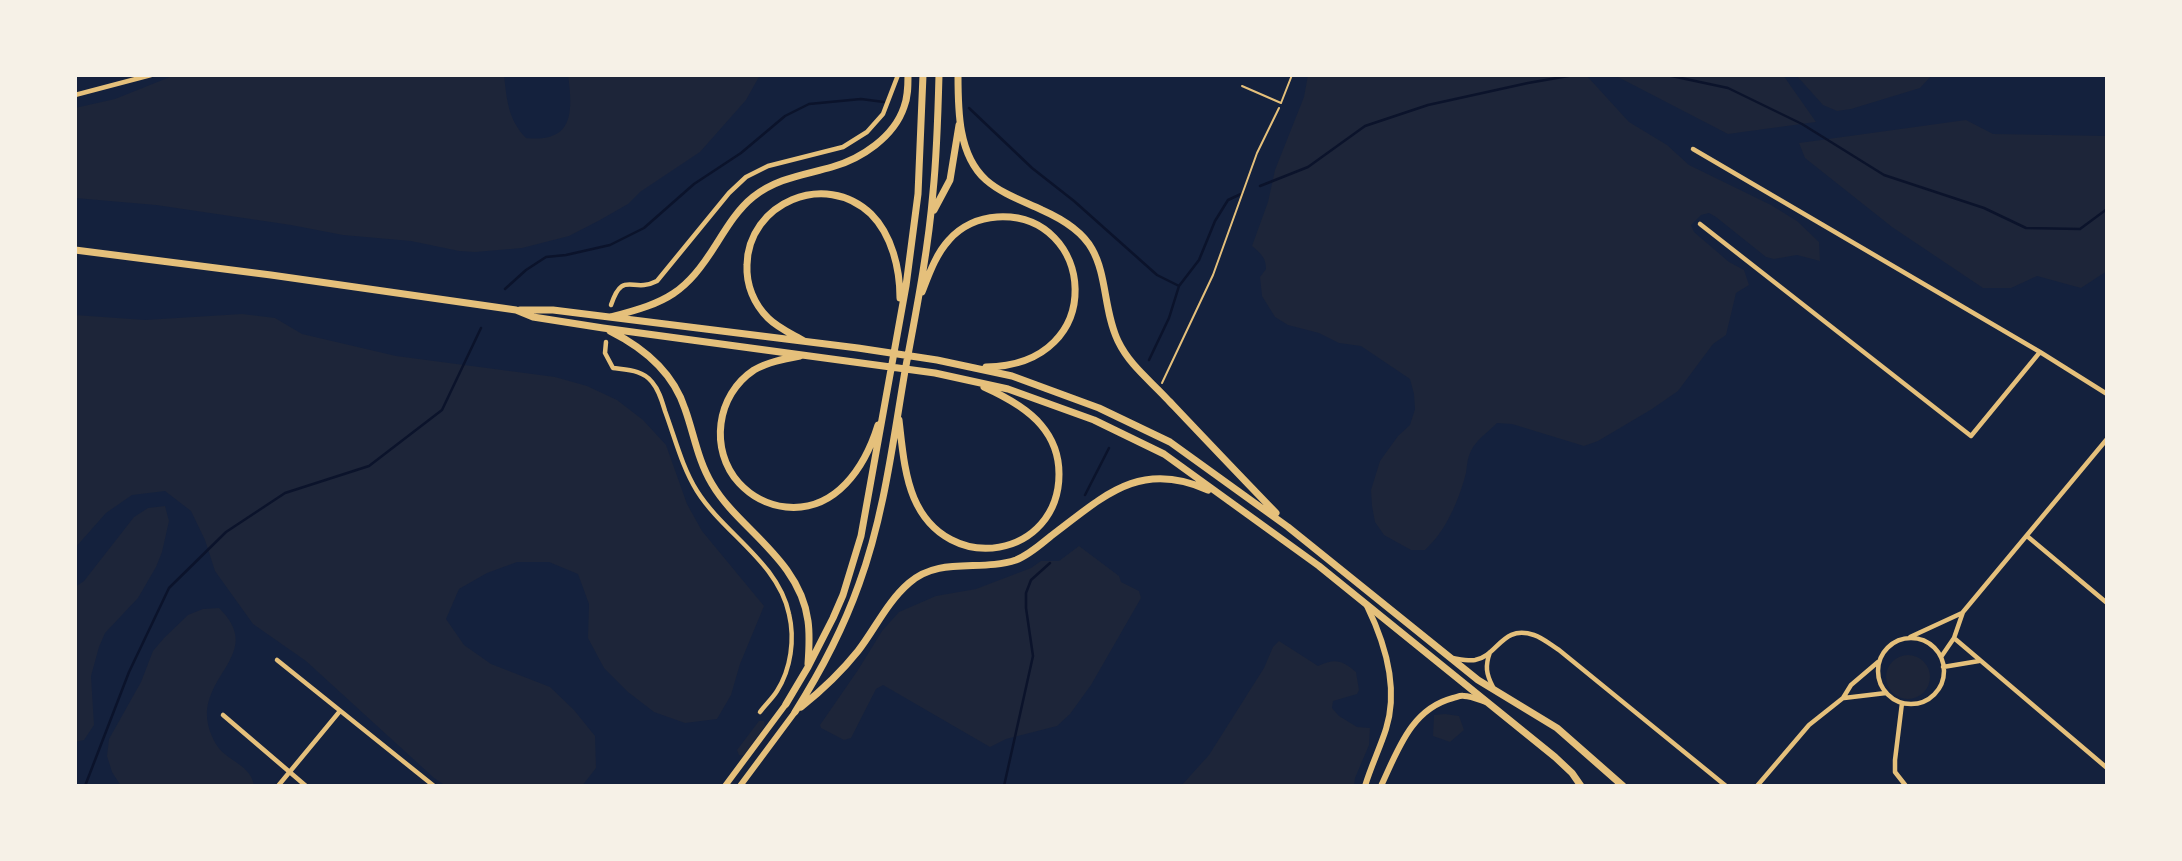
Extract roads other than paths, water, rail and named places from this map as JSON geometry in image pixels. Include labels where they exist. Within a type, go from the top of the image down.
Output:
[{"type":"highway","points":[[607,318],[658,303],[684,286],[698,272],[740,210],[762,191],[795,175],[842,164],[871,148],[890,131],[904,108],[908,75]]},
{"type":"highway","points":[[786,704],[808,667],[843,595],[861,536],[901,316],[918,194],[923,75]]},
{"type":"highway","points":[[795,712],[819,674],[860,582],[881,505],[930,217],[939,75]]},
{"type":"highway","points":[[930,217],[950,180],[960,123],[958,75]]},
{"type":"highway","points":[[960,123],[971,163],[986,180],[1007,194],[1056,216],[1092,248],[1102,279],[1107,310],[1118,341],[1135,369],[1159,390],[1288,527]]},
{"type":"highway","points":[[807,342],[775,325],[761,310],[751,292],[747,271],[748,251],[761,223],[776,208],[804,195],[824,193],[844,198],[862,207],[877,221],[887,239],[900,279],[901,316]]},
{"type":"highway","points":[[917,302],[937,255],[955,233],[971,224],[989,218],[1017,219],[1043,230],[1057,243],[1068,258],[1075,286],[1072,315],[1063,332],[1043,352],[1026,361],[998,367],[973,367]]},
{"type":"highway","points":[[75,250],[516,310],[553,310],[858,348],[973,367],[1041,386],[1098,408],[1170,442],[1288,527],[1478,680],[1557,728],[1623,786]]},
{"type":"highway","points":[[516,310],[533,317],[603,328],[854,361],[971,380],[1037,398],[1117,430],[1164,454],[1319,566],[1555,757],[1581,786]]},
{"type":"highway","points":[[603,328],[639,348],[665,372],[682,400],[699,457],[718,493],[789,571],[800,592],[809,623],[808,667]]},
{"type":"highway","points":[[806,355],[769,363],[752,371],[738,384],[724,407],[720,434],[725,461],[740,484],[762,500],[779,506],[807,506],[825,501],[839,491],[869,453],[887,394]]},
{"type":"highway","points":[[898,410],[910,487],[929,522],[951,540],[968,547],[988,549],[1015,542],[1038,525],[1054,499],[1059,480],[1055,450],[1046,432],[1025,410],[971,380]]},
{"type":"highway","points":[[795,712],[818,693],[857,652],[893,599],[921,574],[946,566],[996,564],[1029,554],[1095,501],[1134,481],[1168,479],[1191,483],[1224,498]]},
{"type":"main road","points":[[1365,786],[1387,726],[1390,705],[1390,681],[1385,653],[1380,633],[1366,604]]},
{"type":"main road","points":[[1381,786],[1405,736],[1415,721],[1428,710],[1464,695],[1488,703]]},
{"type":"main road","points":[[725,786],[786,704]]},
{"type":"main road","points":[[740,786],[795,712]]},
{"type":"street","points":[[75,95],[151,75]]},
{"type":"street","points":[[611,305],[621,286],[646,286],[657,281],[729,193],[746,177],[768,166],[843,147],[867,132],[883,114],[898,75]]},
{"type":"street","points":[[1693,149],[2107,394]]},
{"type":"street","points":[[1700,224],[1971,436],[2040,352]]},
{"type":"street","points":[[606,342],[605,353],[613,368],[643,373],[656,386],[695,488],[770,573],[780,591],[789,615],[790,652],[781,683],[760,712]]},
{"type":"street","points":[[1941,657],[1954,638],[1963,612],[2104,447],[2107,439]]},
{"type":"street","points":[[2027,537],[2107,603]]},
{"type":"street","points":[[1756,786],[1809,726],[1843,698],[1851,685],[1880,660],[1889,647],[1963,612]]},
{"type":"street","points":[[1450,657],[1475,660],[1515,633],[1535,635],[1559,650],[1726,786]]},
{"type":"street","points":[[1880,660],[1878,677],[1886,693],[1902,703],[1912,704],[1923,702],[1932,696],[1943,678],[1941,657],[1929,643],[1908,638]]},
{"type":"street","points":[[1954,638],[2107,768]]},
{"type":"street","points":[[1490,651],[1486,671],[1497,693]]},
{"type":"street","points":[[277,660],[434,786]]},
{"type":"street","points":[[1944,667],[1979,661]]},
{"type":"street","points":[[1843,698],[1886,693]]},
{"type":"street","points":[[1902,703],[1895,772],[1906,786]]},
{"type":"street","points":[[278,786],[340,711]]},
{"type":"street","points":[[223,715],[306,786]]},
{"type":"lane","points":[[1242,86],[1282,103],[1292,75]]},
{"type":"waterway","points":[[1260,186],[1308,167],[1365,126],[1428,105],[1574,75]]},
{"type":"waterway","points":[[1667,75],[1728,88],[1802,124],[1884,175],[1984,208],[2026,228],[2080,229],[2107,209]]},
{"type":"waterway","points":[[505,289],[546,257],[610,245],[644,228],[694,184],[741,153],[785,116],[809,104],[861,99],[884,102]]},
{"type":"waterway","points":[[969,108],[1032,168],[1074,201],[1157,275],[1179,286]]},
{"type":"waterway","points":[[1149,360],[1169,318],[1179,286],[1199,260],[1215,221],[1228,200],[1241,194]]},
{"type":"waterway","points":[[85,786],[129,672],[169,588],[226,532],[285,493],[369,466],[442,410],[481,328]]},
{"type":"waterway","points":[[1085,495],[1109,448]]},
{"type":"waterway","points":[[1004,786],[1033,656],[1026,593],[1031,580],[1050,563]]}]
